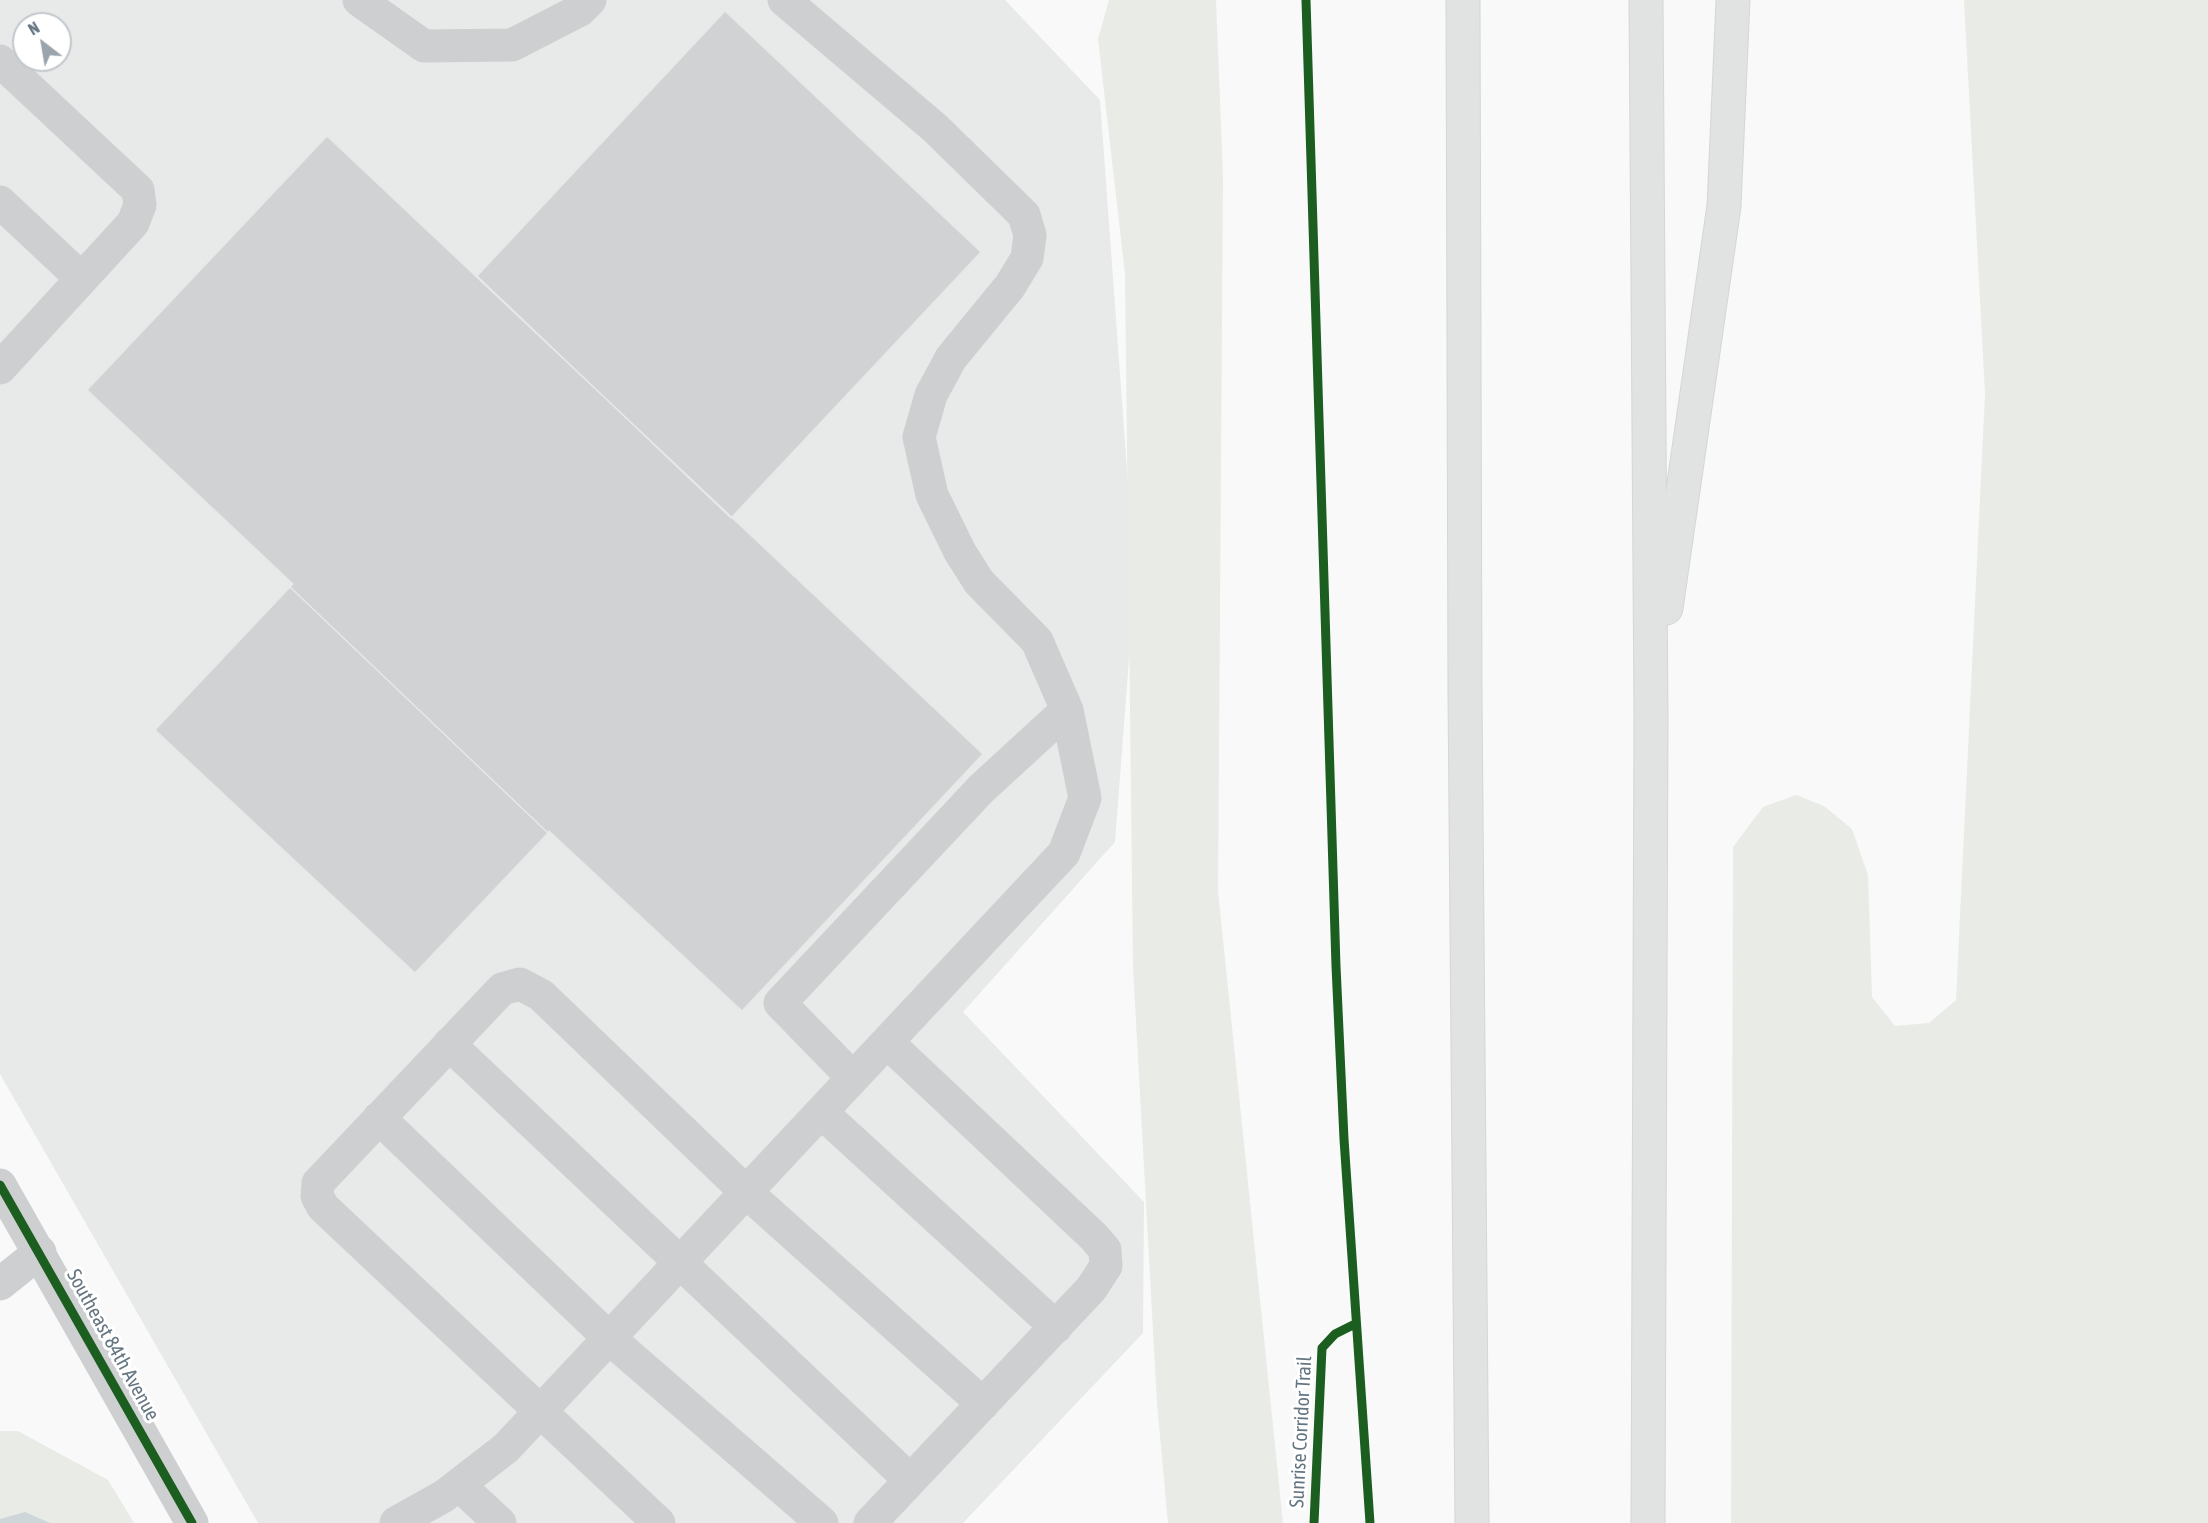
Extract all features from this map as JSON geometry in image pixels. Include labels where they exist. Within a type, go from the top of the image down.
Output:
[{"type":"highway","points":[[1457,0],[1464,50]]},
{"type":"highway","points":[[1463,0],[1465,693],[1472,1523]]},
{"type":"highway","points":[[1646,0],[1651,717],[1648,1523]]},
{"type":"highway","points":[[1651,717],[1724,206],[1733,0]]},
{"type":"street","points":[[359,0],[424,46],[512,45],[580,10],[590,0]]},
{"type":"street","points":[[396,1523],[444,1496],[506,1448],[1064,853],[1085,798],[1067,710],[1037,641],[979,582],[960,552],[932,495],[919,437],[931,395],[951,358],[1010,286],[1028,258],[1030,235],[1024,215],[935,128],[784,0]]},
{"type":"street","points":[[0,61],[138,190],[140,205],[133,223],[82,279],[4,356]]},
{"type":"street","points":[[0,202],[82,279]]},
{"type":"street","points":[[853,1078],[780,1003],[981,789],[1067,710]]},
{"type":"street","points":[[659,1523],[539,1412],[317,1196],[318,1183],[502,989],[520,984],[541,995],[747,1192],[983,1404]]},
{"type":"street","points":[[870,1523],[1091,1289],[1106,1266],[1105,1250],[887,1042]]},
{"type":"street","points":[[449,1044],[910,1480]]},
{"type":"street","points":[[821,1112],[1056,1327]]},
{"type":"street","points":[[379,1119],[609,1338],[822,1523]]},
{"type":"street","name":"Southeast 84th Avenue","points":[[0,1185],[192,1523]]},
{"type":"street","points":[[0,1284],[40,1252]]},
{"type":"street","points":[[459,1485],[500,1523]]},
{"type":"shaded area","points":[[0,0],[1005,0],[1100,100],[1135,580],[1115,842],[963,1012],[1144,1202],[1143,1333],[963,1523],[258,1523],[0,1074]]},
{"type":"shaded area","points":[[1109,0],[1216,0],[1223,177],[1218,891],[1283,1523],[1168,1523],[1157,1403],[1133,967],[1125,274],[1098,39]]},
{"type":"shaded area","points":[[1964,0],[2208,0],[2208,1523],[1731,1523],[1733,847],[1763,807],[1796,795],[1824,806],[1852,829],[1868,875],[1872,997],[1895,1026],[1929,1023],[1956,1000],[1985,394]]},
{"type":"shaded area","points":[[0,1431],[18,1431],[108,1480],[134,1523],[0,1523]]},
{"type":"shaded area","points":[[25,1512],[50,1523],[0,1523],[0,1519]]},
{"type":"building","points":[[725,11],[981,252],[731,518],[477,276]]},
{"type":"building","points":[[327,136],[983,754],[742,1011],[549,831],[548,833],[290,587],[293,584],[87,390]]},
{"type":"building","points":[[290,587],[548,833],[415,973],[155,730]]},
{"type":"cycle path","points":[[1306,0],[1336,966],[1344,1139],[1370,1523]]},
{"type":"cycle path","points":[[0,1185],[192,1523]]},
{"type":"cycle path","name":"Sunrise Corridor Trail","points":[[1314,1523],[1322,1348],[1335,1334],[1355,1324]]}]
